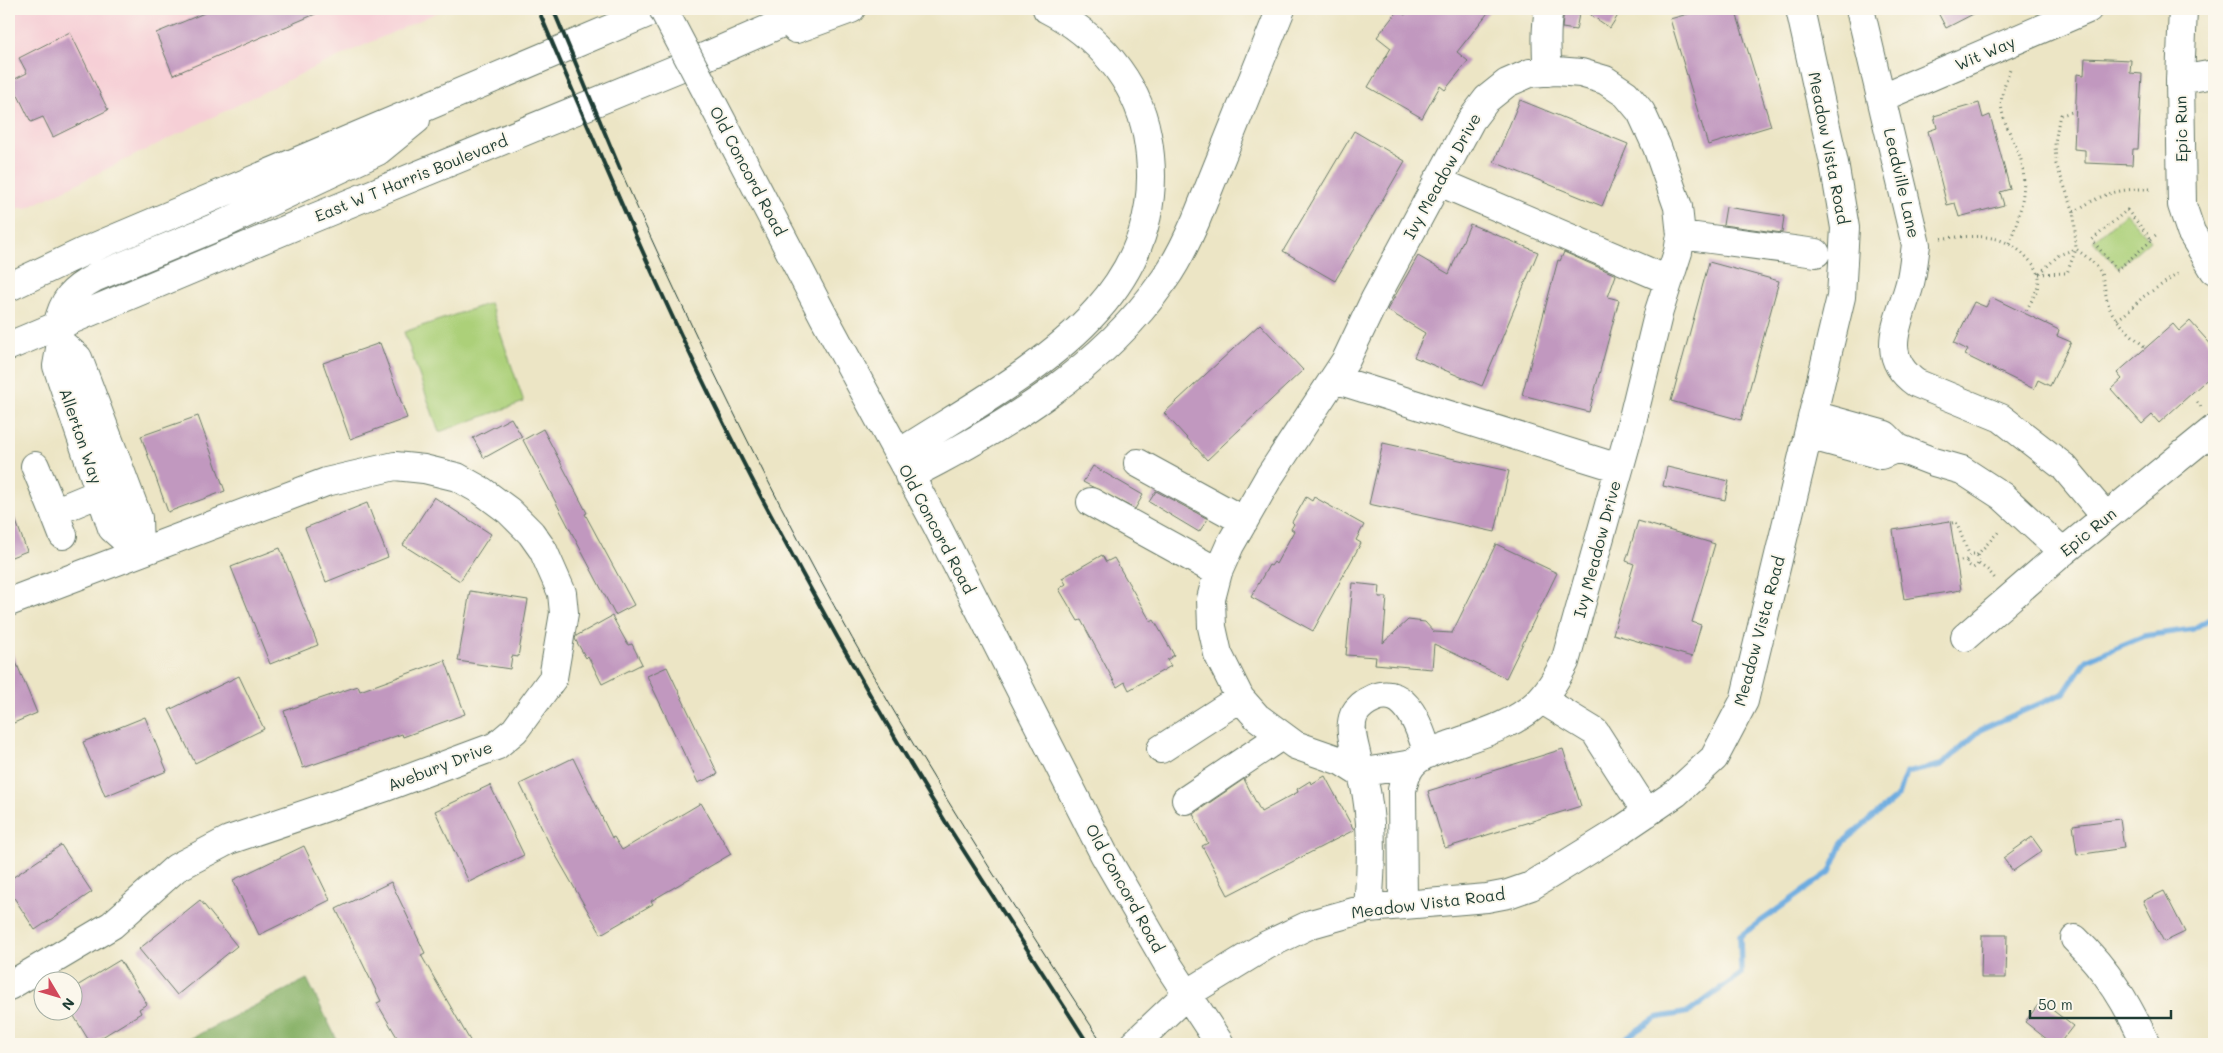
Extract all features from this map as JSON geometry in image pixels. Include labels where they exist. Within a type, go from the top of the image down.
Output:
[{"type":"street","points":[[9,287],[83,252],[657,9]]},
{"type":"street","name":"Old Concord Road","points":[[664,9],[724,128],[904,465],[1104,854],[1133,906],[1220,1044]]},
{"type":"street","name":"East W T Harris Boulevard","points":[[9,346],[59,335],[325,213],[686,66],[814,9]]},
{"type":"street","points":[[755,34],[786,33],[851,9]]},
{"type":"street","points":[[904,465],[1070,339],[1112,292],[1130,266],[1140,242],[1150,193],[1152,170],[1146,127],[1140,107],[1131,87],[1114,62],[1076,27],[1047,9]]},
{"type":"street","points":[[904,465],[984,436],[1068,379],[1108,347],[1146,304],[1170,272],[1196,220],[1281,9]]},
{"type":"street","points":[[1548,72],[1546,32],[1549,9]]},
{"type":"street","name":"Meadow Vista Road","points":[[1134,1044],[1187,994],[1267,945],[1311,924],[1368,908],[1487,898],[1508,894],[1531,886],[1676,793],[1714,758],[1744,701],[1841,297],[1845,228],[1834,163],[1800,9]]},
{"type":"street","name":"Leadville Lane","points":[[1860,9],[1883,97],[1916,245],[1911,282],[1894,338],[1893,353],[1896,361],[1908,378],[2001,418],[2036,443],[2064,467],[2106,517]]},
{"type":"street","name":"Wit Way","points":[[1883,97],[2088,9]]},
{"type":"street","name":"Epic Run","points":[[2183,9],[2180,80],[2182,205],[2191,232],[2208,263],[2214,270]]},
{"type":"street","name":"Ivy Meadow Drive","points":[[1360,774],[1341,761],[1306,750],[1281,736],[1257,717],[1240,698],[1218,654],[1212,627],[1211,599],[1218,572],[1269,477],[1346,360],[1437,181],[1471,120],[1487,99],[1507,83],[1530,74],[1548,72],[1581,73],[1605,80],[1626,94],[1641,112],[1657,147],[1678,207],[1681,235],[1678,252],[1668,280],[1619,468],[1565,662],[1552,686],[1541,698],[1515,718],[1420,759]]},
{"type":"street","points":[[2180,80],[2214,74]]},
{"type":"street","points":[[59,335],[64,304],[82,284],[221,225],[378,151],[441,100]]},
{"type":"street","points":[[1437,181],[1668,280]]},
{"type":"street","points":[[1681,235],[1816,253]]},
{"type":"street","name":"Allerton Way","points":[[59,335],[58,366],[112,528],[139,552]]},
{"type":"street","name":"Allerton Way","points":[[59,335],[78,358],[138,518],[139,552]]},
{"type":"street","points":[[1334,379],[1619,468]]},
{"type":"street","points":[[1810,425],[1867,441],[1881,455],[1898,448],[1934,462],[1962,470],[2002,496],[2064,552]]},
{"type":"street","name":"Epic Run","points":[[1965,637],[2064,552],[2214,429]]},
{"type":"street","points":[[1138,463],[1244,521]]},
{"type":"street","points":[[35,466],[58,524],[100,493]]},
{"type":"street","name":"Avebury Drive","points":[[9,602],[326,482],[395,466],[424,469],[457,477],[482,490],[509,511],[531,533],[543,550],[562,593],[564,613],[553,678],[515,730],[496,746],[386,787],[229,840],[176,868],[112,924],[9,986]]},
{"type":"street","points":[[1091,502],[1218,572]]},
{"type":"street","points":[[1368,908],[1371,840],[1367,797],[1360,774],[1352,728],[1354,714],[1366,701],[1380,695],[1394,698],[1408,706],[1418,723],[1420,759],[1404,778],[1402,790],[1403,904]]},
{"type":"street","points":[[1161,749],[1240,698]]},
{"type":"street","points":[[1541,698],[1595,732],[1647,813]]},
{"type":"street","points":[[1186,800],[1281,736]]},
{"type":"street","points":[[1360,774],[1420,759]]},
{"type":"street","points":[[2075,939],[2124,997],[2146,1044]]},
{"type":"path","points":[[2009,243],[2019,219],[2023,194],[2022,169],[2017,148],[2002,111],[2002,97],[2012,64]]},
{"type":"path","points":[[2039,274],[2067,273],[2076,249],[2074,212],[2056,164],[2055,143],[2058,119],[2061,114],[2076,111]]},
{"type":"path","points":[[2074,212],[2092,200],[2111,192],[2132,188],[2151,189]]},
{"type":"path","points":[[2151,239],[2127,210],[2092,240],[2117,270],[2158,234]]},
{"type":"path","points":[[1941,238],[1977,236],[1994,238],[2009,243],[2024,254],[2039,274]]},
{"type":"path","points":[[2025,314],[2038,285],[2039,274],[2059,255],[2076,249]]},
{"type":"path","points":[[2076,249],[2100,270],[2105,298],[2117,319],[2146,348]]},
{"type":"path","points":[[2117,319],[2143,297],[2178,274]]},
{"type":"path","points":[[1952,523],[1956,522],[1969,554],[1966,560]]},
{"type":"path","points":[[1977,555],[2000,530]]},
{"type":"path","points":[[1969,554],[1977,555]]},
{"type":"path","points":[[1977,555],[1980,559],[1979,564]]},
{"type":"path","points":[[1956,562],[1966,560]]},
{"type":"path","points":[[1966,560],[1971,567],[1979,564]]},
{"type":"path","points":[[1979,564],[1992,575]]},
{"type":"shaded area","points":[[9,9],[445,9],[311,69],[27,208],[16,208],[9,201]]},
{"type":"green space","points":[[2126,213],[2150,240],[2118,268],[2093,241]]},
{"type":"green space","points":[[490,303],[524,402],[439,432],[404,332]]},
{"type":"green space","points":[[307,979],[339,1044],[180,1044]]},
{"type":"building","points":[[214,9],[327,9],[173,75],[156,33]]},
{"type":"building","points":[[1410,9],[1491,9],[1457,52],[1468,61],[1445,90],[1440,86],[1422,118],[1368,87],[1391,48],[1377,37],[1398,10],[1405,15]]},
{"type":"building","points":[[1564,9],[1580,9],[1576,30],[1562,28]]},
{"type":"building","points":[[1582,9],[1622,9],[1610,28]]},
{"type":"building","points":[[1705,9],[1735,9],[1771,126],[1708,145],[1670,19]]},
{"type":"building","points":[[1936,9],[1983,9],[1946,28]]},
{"type":"building","points":[[70,32],[108,110],[53,137],[43,117],[31,122],[11,81],[27,73],[19,58]]},
{"type":"building","points":[[2085,58],[2131,60],[2130,73],[2142,74],[2138,149],[2133,149],[2132,165],[2085,163],[2085,150],[2074,149],[2077,74],[2084,75]]},
{"type":"building","points":[[1520,100],[1628,144],[1602,206],[1494,162]]},
{"type":"building","points":[[1979,103],[1983,118],[1990,115],[2010,189],[2000,192],[2004,205],[1959,217],[1955,203],[1947,205],[1928,131],[1937,128],[1934,116]]},
{"type":"building","points":[[1354,131],[1405,161],[1335,281],[1283,251]]},
{"type":"building","points":[[1726,207],[1784,216],[1782,233],[1723,225]]},
{"type":"building","points":[[1470,224],[1538,252],[1482,386],[1414,357],[1425,333],[1387,310],[1418,256],[1449,274]]},
{"type":"building","points":[[1564,252],[1616,275],[1608,297],[1619,300],[1589,412],[1522,395],[1558,260],[1560,261]]},
{"type":"building","points":[[1709,262],[1779,281],[1741,420],[1671,401]]},
{"type":"building","points":[[1991,297],[2059,330],[2057,336],[2071,342],[2050,386],[2038,380],[2034,389],[1965,355],[1968,350],[1954,343],[1974,302],[1986,307]]},
{"type":"building","points":[[2190,321],[2214,348],[2214,373],[2159,423],[2152,415],[2142,424],[2111,389],[2122,379],[2117,373],[2173,324],[2179,331]]},
{"type":"building","points":[[1260,324],[1303,370],[1207,460],[1164,413]]},
{"type":"building","points":[[380,343],[407,418],[350,439],[323,363]]},
{"type":"building","points":[[198,416],[225,491],[168,512],[141,436]]},
{"type":"building","points":[[511,418],[522,437],[484,458],[473,438]]},
{"type":"building","points":[[543,429],[587,513],[585,514],[634,605],[615,615],[523,440]]},
{"type":"building","points":[[1383,443],[1509,471],[1495,532],[1369,504]]},
{"type":"building","points":[[1093,466],[1143,495],[1135,509],[1083,482]]},
{"type":"building","points":[[1667,467],[1729,481],[1725,500],[1663,486]]},
{"type":"building","points":[[1156,491],[1208,519],[1199,532],[1149,502]]},
{"type":"building","points":[[434,497],[491,534],[460,581],[403,545]]},
{"type":"building","points":[[1306,497],[1312,501],[1314,497],[1364,525],[1356,540],[1361,543],[1313,631],[1251,597],[1269,565],[1271,566],[1274,562],[1276,564],[1294,531],[1291,529],[1294,524],[1292,522]]},
{"type":"building","points":[[367,503],[388,557],[326,582],[305,528]]},
{"type":"building","points":[[9,506],[27,551],[9,558]]},
{"type":"building","points":[[1638,521],[1715,544],[1692,622],[1701,625],[1692,657],[1613,634],[1634,564],[1626,561]]},
{"type":"building","points":[[1950,521],[1961,590],[1904,599],[1893,530]]},
{"type":"building","points":[[1496,544],[1557,573],[1506,678],[1434,644],[1432,669],[1375,664],[1376,657],[1346,655],[1353,583],[1380,586],[1379,597],[1387,597],[1383,643],[1408,620],[1425,622],[1434,632],[1452,633]]},
{"type":"building","points":[[280,548],[318,645],[270,664],[231,567]]},
{"type":"building","points":[[1102,555],[1106,562],[1114,558],[1151,622],[1154,620],[1174,655],[1167,660],[1171,666],[1129,690],[1125,682],[1117,687],[1081,620],[1078,621],[1059,589],[1066,584],[1062,578]]},
{"type":"building","points":[[470,591],[528,600],[518,657],[512,656],[510,669],[458,661]]},
{"type":"building","points":[[612,616],[628,645],[632,644],[642,664],[602,684],[588,656],[586,658],[575,639],[576,636]]},
{"type":"building","points":[[9,645],[37,713],[9,725]]},
{"type":"building","points":[[445,660],[465,714],[403,737],[402,734],[303,768],[284,711],[358,686],[360,691]]},
{"type":"building","points":[[667,667],[718,774],[698,783],[647,676]]},
{"type":"building","points":[[239,676],[264,729],[195,763],[169,710]]},
{"type":"building","points":[[145,717],[167,771],[105,796],[83,742]]},
{"type":"building","points":[[1563,749],[1581,806],[1445,848],[1428,791]]},
{"type":"building","points":[[573,758],[612,838],[614,837],[622,850],[701,803],[731,854],[651,901],[653,904],[601,934],[551,847],[520,784]]},
{"type":"building","points":[[1325,776],[1354,830],[1228,895],[1202,846],[1208,843],[1193,814],[1244,779],[1261,812],[1298,792],[1297,789],[1310,781],[1311,784]]},
{"type":"building","points":[[490,785],[524,855],[469,882],[435,811]]},
{"type":"building","points":[[2120,819],[2124,848],[2077,855],[2073,825]]},
{"type":"building","points":[[2032,837],[2042,851],[2013,871],[2003,858]]},
{"type":"building","points":[[61,845],[92,892],[35,930],[9,890],[9,880]]},
{"type":"building","points":[[304,846],[330,900],[259,935],[233,880]]},
{"type":"building","points":[[391,882],[425,953],[421,955],[472,1044],[401,1044],[377,1003],[381,1001],[336,909]]},
{"type":"building","points":[[2164,891],[2185,932],[2164,942],[2143,901]]},
{"type":"building","points":[[200,900],[237,946],[177,995],[139,949]]},
{"type":"building","points":[[1982,935],[2007,935],[2006,978],[1981,978]]},
{"type":"building","points":[[120,960],[147,1004],[139,1009],[141,1013],[91,1044],[76,1020],[82,1020],[82,983]]},
{"type":"building","points":[[2041,1001],[2073,1026],[2059,1044],[2053,1044],[2025,1022]]},
{"type":"waterway","points":[[1616,1044],[1656,1018],[1689,1012],[1741,974],[1740,936],[1830,872],[1843,842],[1899,795],[1906,773],[1941,765],[1982,729],[2064,693],[2086,660],[2144,636],[2193,629],[2214,616]]},
{"type":"tram line","points":[[620,169],[714,373],[816,573],[889,703],[967,832],[1103,1044]]},
{"type":"railway","points":[[538,9],[669,310],[726,429],[779,530],[849,658],[948,826],[1088,1044]]},
{"type":"railway","points":[[553,9],[620,169]]}]
